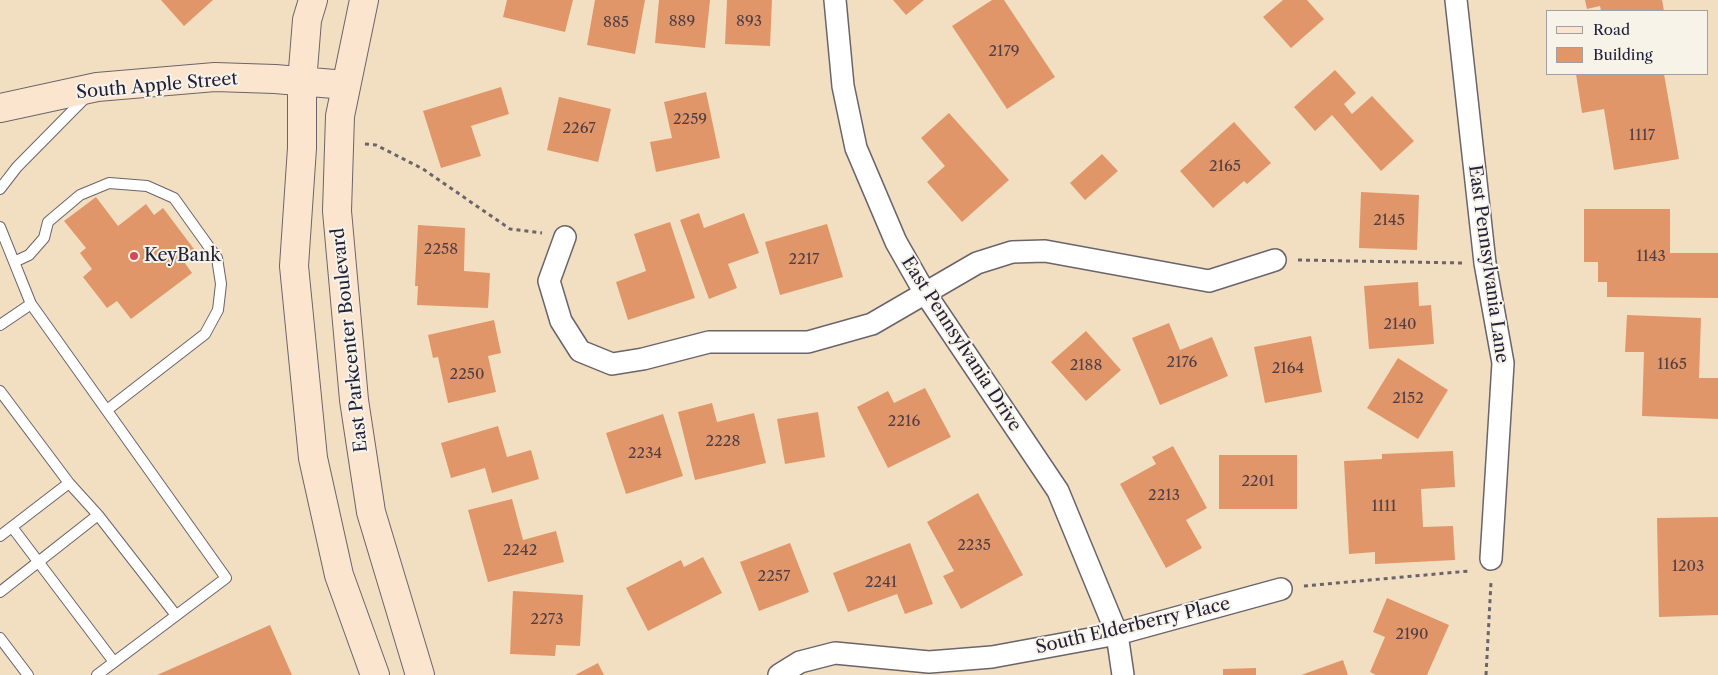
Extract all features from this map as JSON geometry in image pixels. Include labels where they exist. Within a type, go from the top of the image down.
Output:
[{"type":"main road","points":[[313,0],[307,20],[302,82],[302,148],[294,266],[312,458],[338,575],[375,675]]},
{"type":"main road","name":"East Parkcenter Boulevard","points":[[364,0],[340,116],[337,211],[354,400],[371,512],[420,675]]},
{"type":"main road","name":"South Apple Street","points":[[0,108],[97,87],[216,77],[275,79],[346,85]]},
{"type":"street","name":"East Pennsylvania Drive","points":[[835,0],[843,86],[856,148],[896,242],[924,293],[1058,491],[1117,634],[1123,675]]},
{"type":"street","name":"East Pennsylvania Lane","points":[[1456,0],[1485,263],[1503,363],[1491,564]]},
{"type":"street","points":[[565,237],[548,281],[561,321],[580,351],[612,364],[643,359],[710,342],[808,342],[872,324],[978,263],[1012,252],[1045,251],[1209,281],[1275,260]]},
{"type":"street","name":"South Elderberry Place","points":[[779,675],[800,662],[835,653],[929,662],[992,657],[1117,634],[1281,589]]},
{"type":"lane","points":[[0,189],[1,185],[17,167],[97,87]]},
{"type":"lane","points":[[14,262],[29,255],[44,238],[48,222],[80,195],[109,183],[146,186],[174,198],[217,258],[221,284],[218,310],[205,334],[107,410]]},
{"type":"lane","points":[[0,227],[31,304],[226,578],[175,614],[97,675]]},
{"type":"lane","points":[[0,325],[31,304]]},
{"type":"lane","points":[[0,391],[69,483],[98,515],[175,614]]},
{"type":"lane","points":[[0,536],[69,483]]},
{"type":"lane","points":[[0,592],[98,515]]},
{"type":"lane","points":[[12,527],[114,662]]},
{"type":"lane","points":[[0,638],[28,675]]},
{"type":"path","points":[[362,144],[376,145],[423,170],[510,229],[565,237]]},
{"type":"path","points":[[1275,260],[1404,264],[1485,263]]},
{"type":"path","points":[[1281,589],[1491,564],[1486,675]]},
{"type":"building","points":[[161,0],[213,0],[184,26]]},
{"type":"building","points":[[507,0],[573,0],[565,32],[503,17]]},
{"type":"building","points":[[595,0],[645,0],[635,54],[587,45]]},
{"type":"building","points":[[659,0],[710,0],[705,48],[655,43]]},
{"type":"building","points":[[727,0],[772,0],[770,46],[725,44]]},
{"type":"building","points":[[893,0],[924,0],[906,15]]},
{"type":"building","points":[[992,0],[1004,0],[1055,77],[1007,109],[952,26]]},
{"type":"building","points":[[1283,0],[1307,0],[1324,19],[1291,48],[1263,17]]},
{"type":"building","points":[[1585,0],[1662,0],[1664,10],[1601,10],[1600,6],[1587,9]]},
{"type":"building","points":[[1335,70],[1356,93],[1344,104],[1352,114],[1372,96],[1414,141],[1381,171],[1332,115],[1315,131],[1294,107]]},
{"type":"building","points":[[1576,75],[1664,75],[1679,159],[1614,170],[1604,109],[1582,113]]},
{"type":"building","points":[[501,87],[509,114],[471,126],[481,156],[441,168],[423,111]]},
{"type":"building","points":[[706,92],[720,158],[656,172],[650,142],[672,138],[664,102]]},
{"type":"building","points":[[559,97],[611,109],[598,162],[547,150]]},
{"type":"building","points":[[949,113],[1009,180],[962,222],[927,182],[945,166],[921,138]]},
{"type":"building","points":[[1234,122],[1271,163],[1247,184],[1244,181],[1213,208],[1180,171]]},
{"type":"building","points":[[1102,154],[1118,171],[1085,200],[1070,183]]},
{"type":"building","points":[[1361,192],[1419,195],[1417,250],[1359,248]]},
{"type":"building","name":"KeyBank","points":[[96,197],[118,226],[146,204],[154,215],[163,208],[194,249],[182,259],[192,273],[131,319],[117,301],[107,308],[83,277],[92,269],[80,253],[86,248],[64,221]]},
{"type":"building","points":[[1584,209],[1670,209],[1670,253],[1718,253],[1718,298],[1607,297],[1607,282],[1598,282],[1598,262],[1584,262]]},
{"type":"building","points":[[699,213],[704,228],[744,213],[759,253],[728,264],[737,288],[709,299],[680,220]]},
{"type":"building","points":[[670,222],[695,298],[628,320],[616,282],[646,271],[634,234]]},
{"type":"building","points":[[827,224],[843,277],[780,295],[765,242]]},
{"type":"building","points":[[418,225],[465,228],[464,271],[490,273],[488,308],[417,305],[418,286],[415,286]]},
{"type":"building","points":[[1418,282],[1419,306],[1431,305],[1434,344],[1369,349],[1364,286]]},
{"type":"building","points":[[1627,315],[1701,318],[1699,378],[1718,378],[1718,419],[1642,416],[1644,352],[1625,352]]},
{"type":"building","points":[[494,320],[501,353],[488,356],[496,392],[448,403],[438,357],[433,358],[428,335]]},
{"type":"building","points":[[1169,323],[1180,350],[1212,337],[1228,376],[1160,405],[1132,338]]},
{"type":"building","points":[[1086,331],[1121,370],[1086,401],[1051,362]]},
{"type":"building","points":[[1311,336],[1322,392],[1265,403],[1254,347]]},
{"type":"building","points":[[1398,358],[1448,390],[1418,439],[1367,408]]},
{"type":"building","points":[[925,388],[951,437],[888,468],[857,407],[888,391],[894,403]]},
{"type":"building","points":[[712,403],[717,422],[754,413],[766,463],[695,480],[678,412]]},
{"type":"building","points":[[818,412],[825,457],[785,464],[777,419]]},
{"type":"building","points":[[663,414],[683,476],[626,494],[606,433]]},
{"type":"building","points":[[498,426],[507,457],[531,450],[539,479],[492,493],[485,468],[451,478],[441,443]]},
{"type":"building","points":[[1173,446],[1207,508],[1186,520],[1202,548],[1166,568],[1120,484],[1156,464],[1152,457]]},
{"type":"building","points":[[1453,451],[1455,487],[1421,489],[1423,527],[1453,526],[1455,560],[1375,564],[1375,552],[1349,554],[1344,461],[1382,459],[1382,454]]},
{"type":"building","points":[[1219,455],[1297,455],[1297,509],[1219,509]]},
{"type":"building","points":[[978,493],[1023,575],[961,609],[943,576],[954,571],[927,522]]},
{"type":"building","points":[[512,499],[523,540],[556,531],[564,562],[488,582],[468,510]]},
{"type":"building","points":[[1718,517],[1718,615],[1659,617],[1657,518]]},
{"type":"building","points":[[790,543],[809,592],[759,611],[740,562]]},
{"type":"building","points":[[910,543],[933,604],[905,614],[897,594],[848,612],[833,573]]},
{"type":"building","points":[[703,557],[722,593],[648,631],[626,588],[681,560],[684,567]]},
{"type":"building","points":[[513,591],[583,595],[580,646],[556,645],[555,656],[510,654]]},
{"type":"building","points":[[1387,598],[1449,625],[1427,675],[1376,675],[1370,672],[1385,637],[1373,632]]},
{"type":"building","points":[[270,625],[292,675],[157,675]]},
{"type":"building","points":[[1343,660],[1348,675],[1301,675]]},
{"type":"building","points":[[598,663],[604,675],[575,675]]},
{"type":"building","points":[[1256,668],[1256,675],[1223,675],[1223,669]]},
{"type":"place","name":"KeyBank","points":[[134,256]]}]
